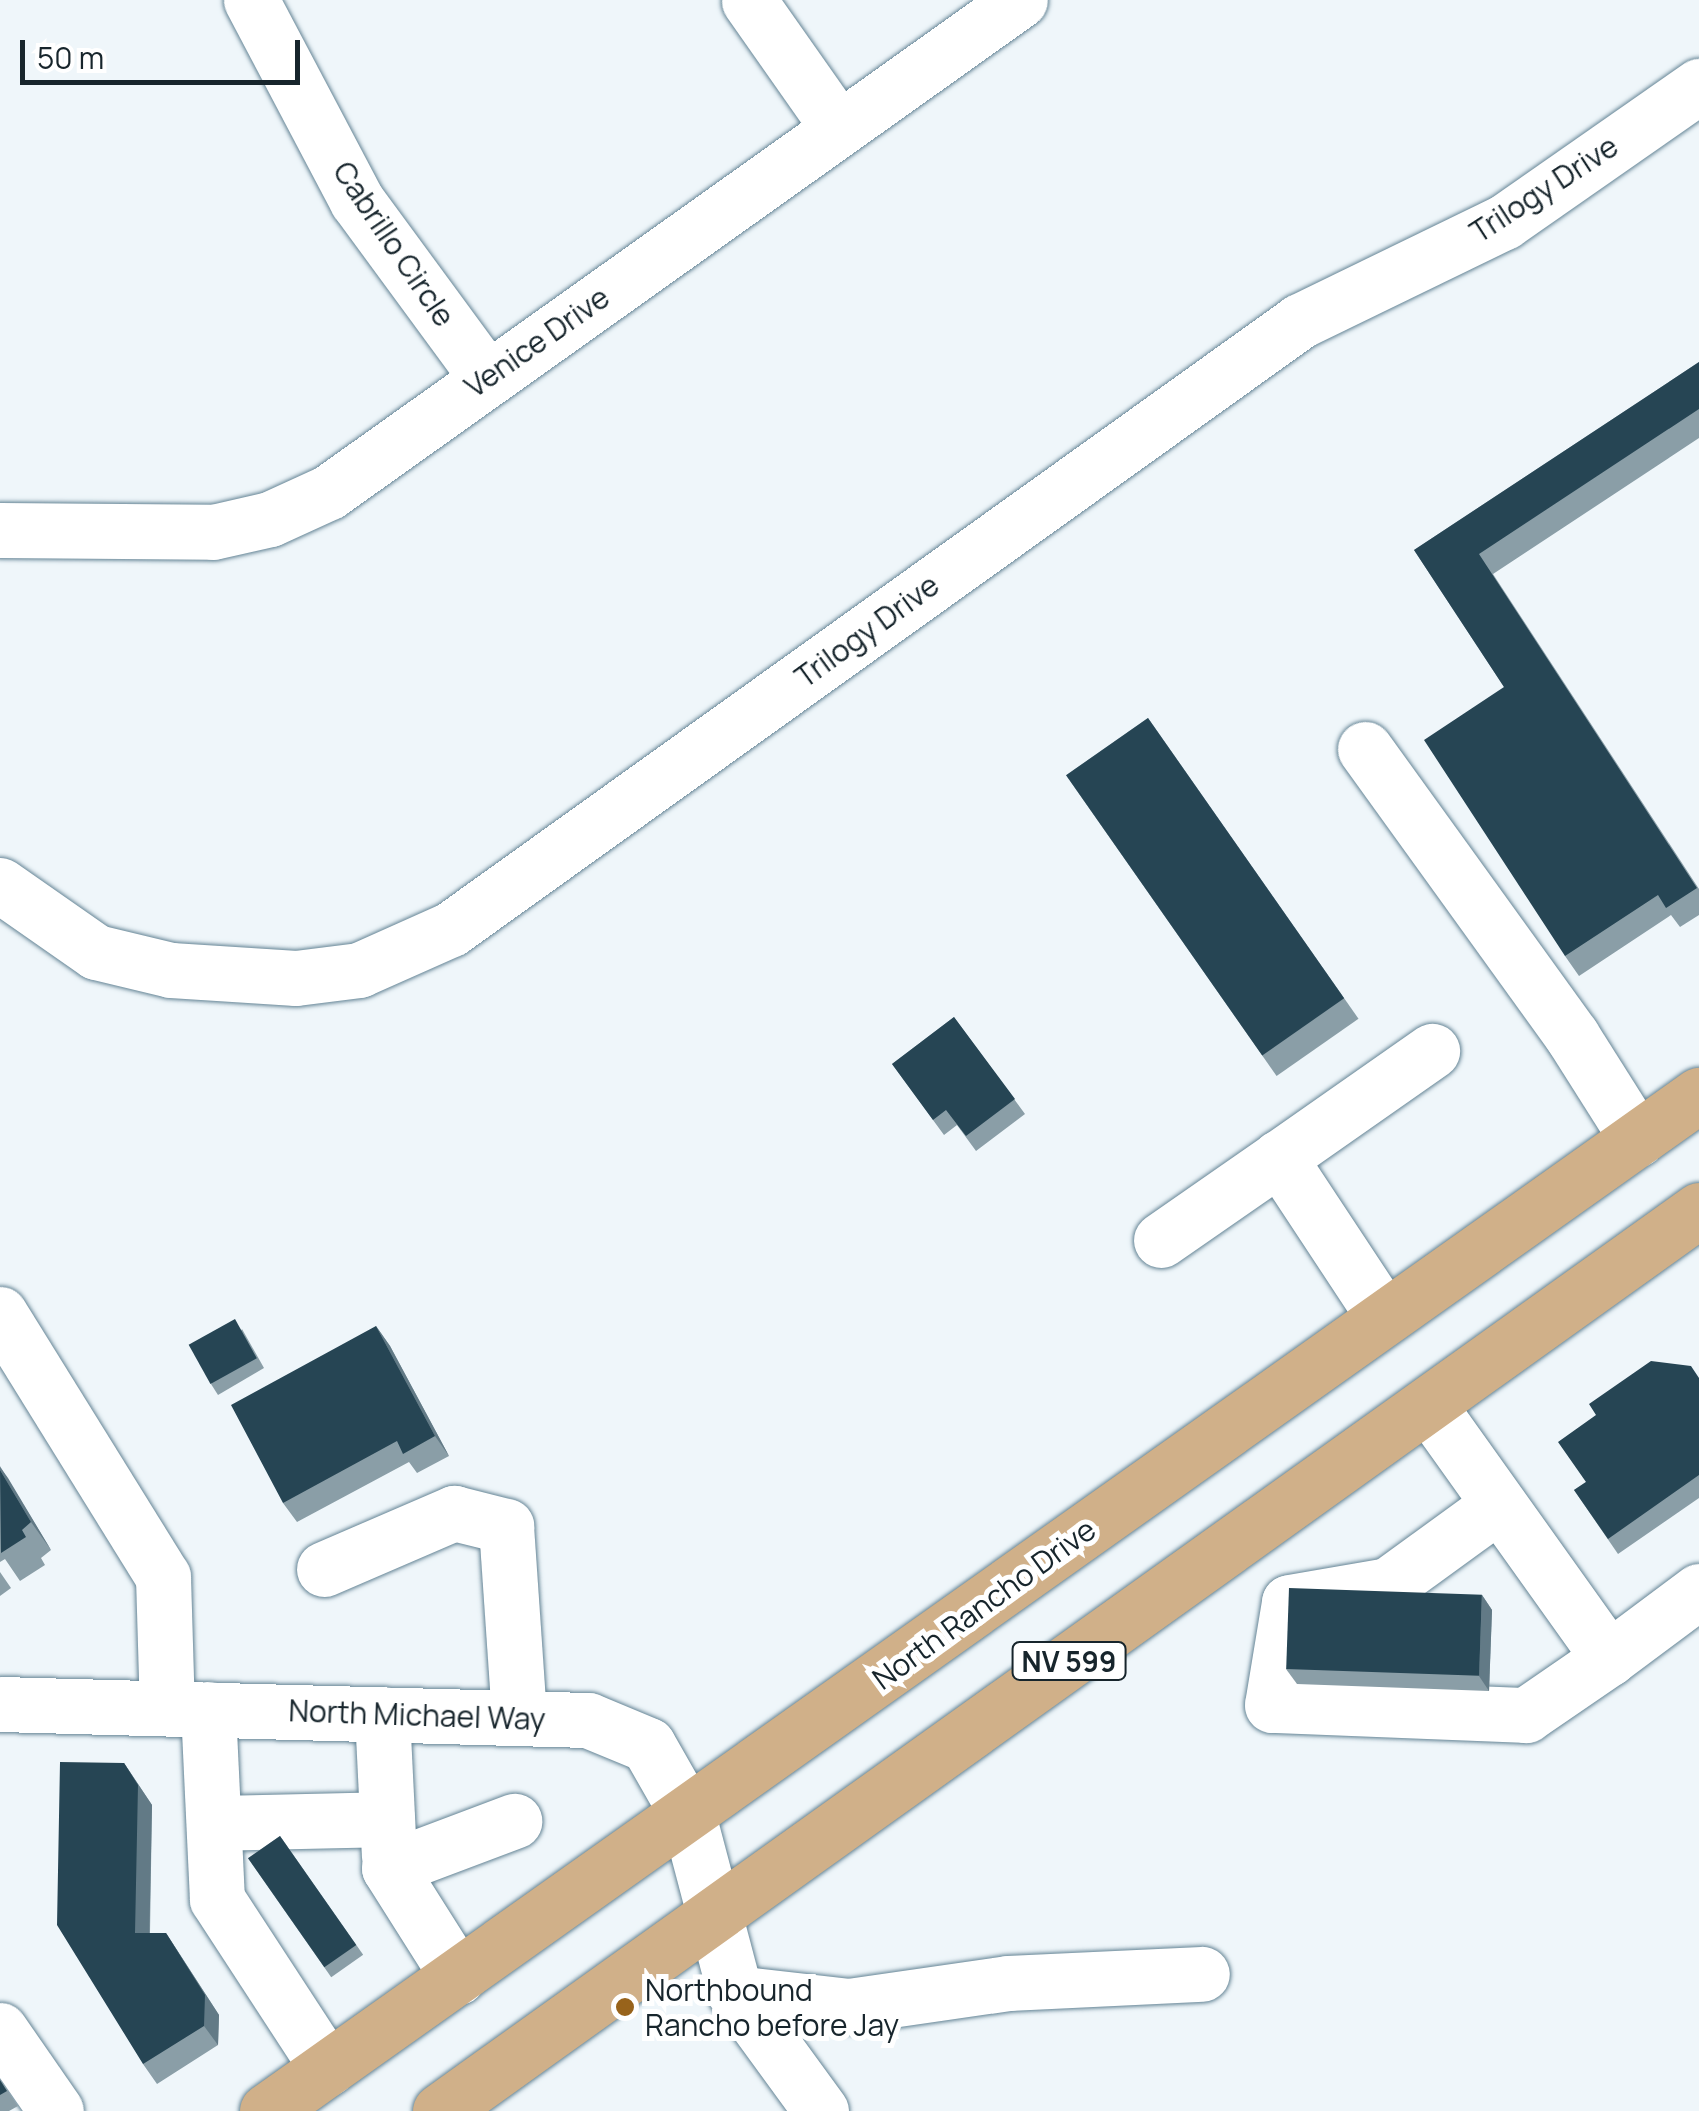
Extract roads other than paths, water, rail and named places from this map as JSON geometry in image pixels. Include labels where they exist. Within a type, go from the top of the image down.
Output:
[{"type":"main road","name":"North Rancho Drive","points":[[267,2111],[1699,1096]]},
{"type":"main road","name":"NV 599","points":[[440,2111],[1698,1211]]},
{"type":"street","name":"Cabrillo Circle","points":[[251,0],[357,201],[487,378]]},
{"type":"street","points":[[749,0],[839,129]]},
{"type":"street","name":"Venice Drive","points":[[0,530],[212,532],[270,519],[329,492],[1020,0]]},
{"type":"street","name":"Trilogy Drive","points":[[0,885],[96,952],[171,970],[296,978],[359,970],[451,929],[1300,320],[1504,222],[1699,86]]},
{"type":"street","points":[[1365,749],[1572,1036],[1638,1139]]},
{"type":"street","points":[[1161,1240],[1432,1051]]},
{"type":"street","points":[[1280,1158],[1384,1317]]},
{"type":"street","points":[[0,1314],[163,1577],[214,1823],[217,1899],[327,2068]]},
{"type":"street","points":[[1429,1406],[1608,1658]]},
{"type":"street","points":[[1498,1505],[1388,1585],[1289,1602],[1272,1705],[1526,1715],[1699,1590]]},
{"type":"street","points":[[324,1569],[454,1512],[506,1526],[519,1718]]},
{"type":"street","name":"North Michael Way","points":[[0,1704],[588,1720],[648,1745],[688,1815],[735,1993]]},
{"type":"street","points":[[382,1714],[388,1843],[458,1977]]},
{"type":"street","points":[[214,1823],[388,1843],[514,1821]]},
{"type":"street","points":[[735,1993],[850,2006],[1008,1982],[1202,1974]]},
{"type":"street","points":[[735,1993],[821,2111]]},
{"type":"street","points":[[0,2030],[56,2111]]},
{"type":"place","name":"Northbound Rancho before Jay","points":[[625,2007]]}]
